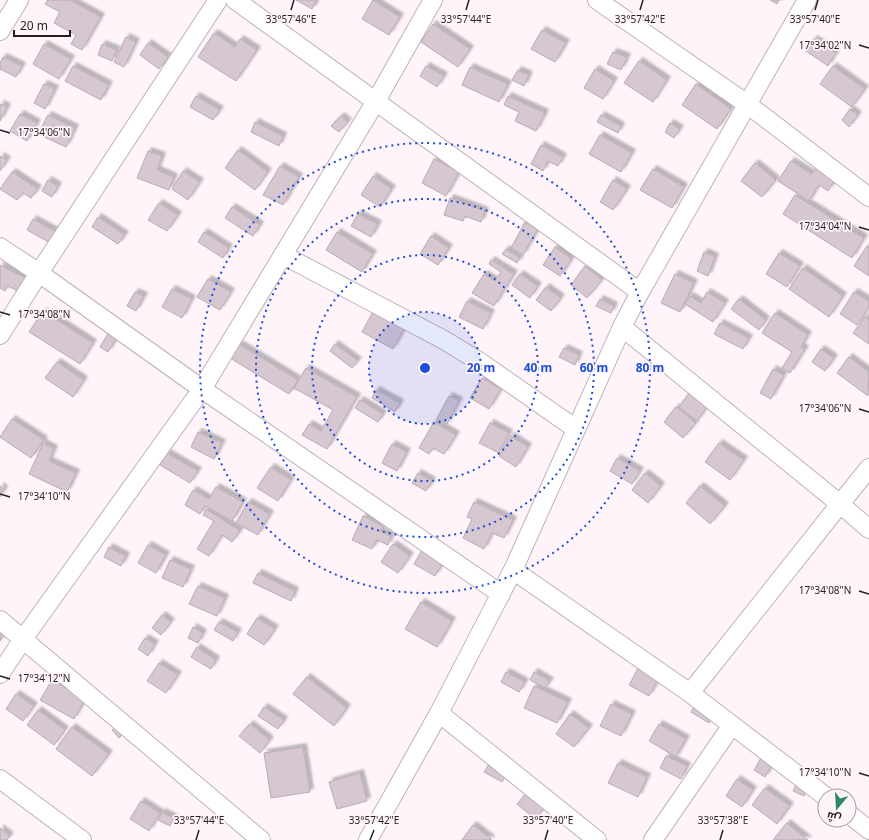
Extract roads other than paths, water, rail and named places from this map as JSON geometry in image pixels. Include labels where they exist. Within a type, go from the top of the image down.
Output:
[{"type":"street","points":[[0,31],[19,0]]},
{"type":"street","points":[[0,335],[218,0]]},
{"type":"street","points":[[235,0],[640,292]]},
{"type":"street","points":[[0,674],[23,639],[202,389],[376,101],[433,0]]},
{"type":"street","points":[[598,0],[747,104],[869,197]]},
{"type":"street","points":[[368,840],[439,713],[513,570],[622,327],[640,292],[807,0]]},
{"type":"street","points":[[0,247],[202,389],[501,594]]},
{"type":"street","points":[[283,255],[444,340],[480,362],[576,428]]},
{"type":"street","points":[[622,327],[869,529]]},
{"type":"street","points":[[690,693],[869,468]]},
{"type":"street","points":[[513,570],[690,693],[817,790]]},
{"type":"street","points":[[0,620],[261,840]]},
{"type":"street","points":[[439,713],[597,840]]},
{"type":"street","points":[[653,840],[732,725]]},
{"type":"street","points":[[0,779],[82,840]]},
{"type":"street","points":[[857,820],[869,830]]}]
